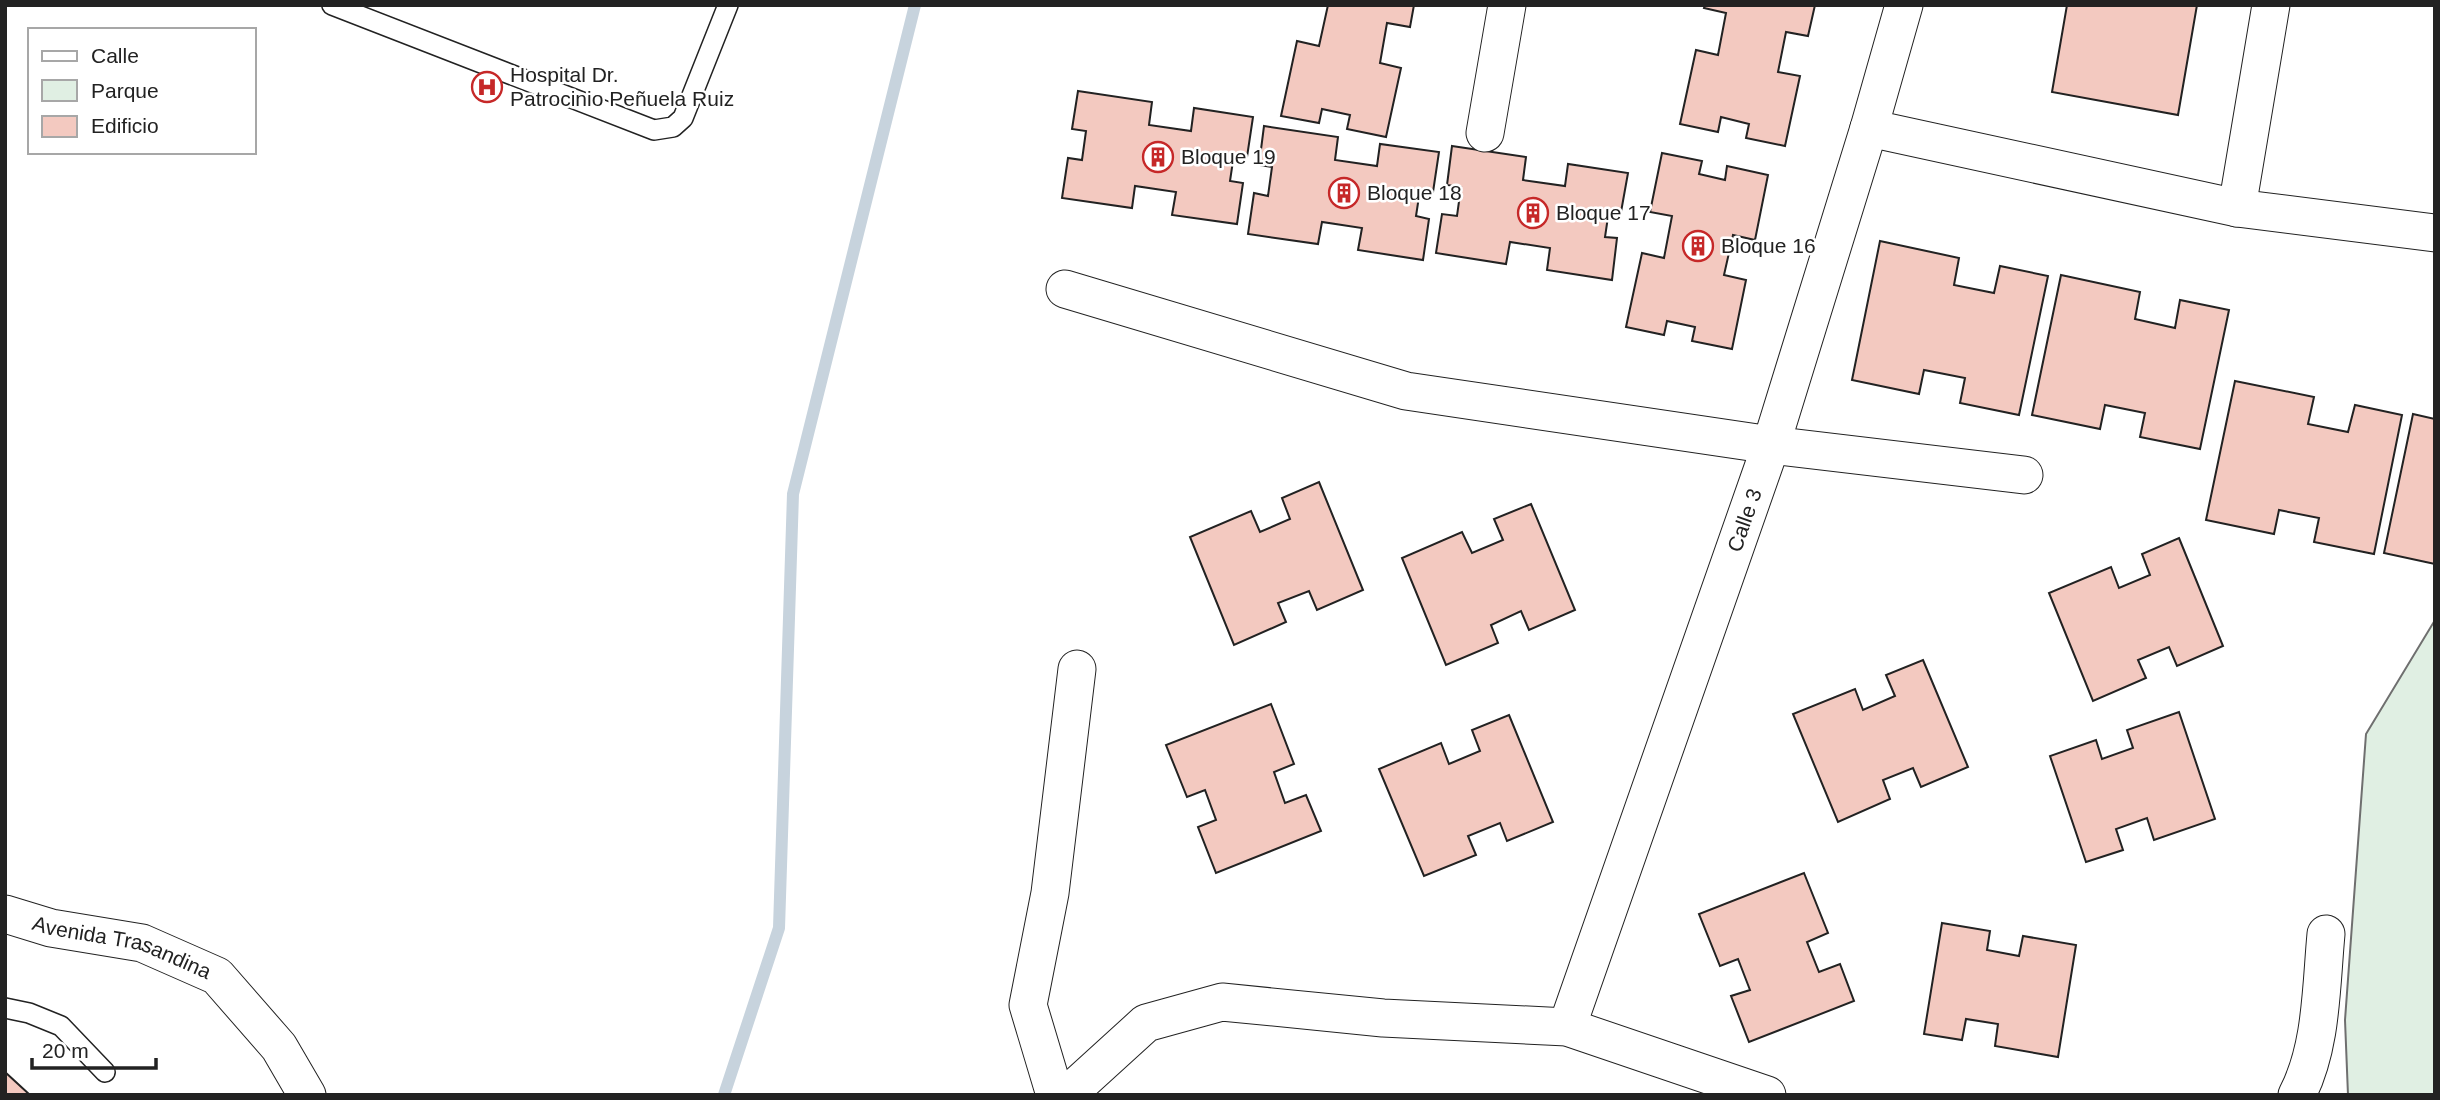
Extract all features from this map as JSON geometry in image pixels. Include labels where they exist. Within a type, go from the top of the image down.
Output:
[{"type":"street","points":[[1485,133],[1507,5]]},
{"type":"street","name":"Calle 3","points":[[1567,1027],[1772,445],[1904,5]]},
{"type":"street","points":[[2237,208],[2271,5]]},
{"type":"street","points":[[1869,128],[2237,208],[2435,233]]},
{"type":"street","points":[[1065,289],[1406,391],[1772,445],[2024,475]]},
{"type":"street","points":[[1055,1095],[1028,1005],[1050,893],[1077,669]]},
{"type":"street","name":"Avenida Trasandina","points":[[5,915],[51,928],[142,943],[217,976],[279,1047],[307,1095]]},
{"type":"street","points":[[2297,1095],[2306,1077],[2318,1022],[2326,934]]},
{"type":"street","points":[[1067,1095],[1146,1023],[1222,1002],[1383,1018],[1567,1027],[1767,1095]]},
{"type":"lane","points":[[332,5],[654,130],[673,127],[683,118],[728,5]]},
{"type":"lane","points":[[5,1008],[29,1013],[61,1026],[105,1072]]},
{"type":"green space","points":[[2435,620],[2435,1095],[2348,1095],[2345,1020],[2366,734]]},
{"type":"building","points":[[1328,5],[1414,5],[1410,27],[1387,23],[1380,63],[1401,68],[1386,137],[1347,129],[1350,115],[1322,109],[1319,123],[1281,116],[1297,41],[1319,46]]},
{"type":"building","points":[[1705,5],[1815,5],[1808,36],[1786,32],[1778,72],[1800,76],[1785,146],[1746,138],[1749,124],[1721,117],[1718,132],[1680,124],[1696,50],[1718,55],[1726,13],[1704,8]]},
{"type":"building","points":[[2067,5],[2197,5],[2178,115],[2052,92]]},
{"type":"building","name":"Bloque 19","points":[[1078,91],[1152,102],[1149,125],[1191,131],[1194,108],[1253,117],[1247,157],[1234,154],[1230,181],[1243,183],[1237,224],[1172,215],[1176,192],[1135,186],[1132,208],[1062,198],[1068,158],[1082,160],[1086,131],[1072,129]]},
{"type":"building","name":"Bloque 18","points":[[1264,126],[1338,137],[1335,160],[1377,166],[1380,144],[1439,152],[1433,192],[1420,190],[1416,216],[1429,219],[1423,260],[1358,250],[1362,228],[1322,222],[1318,244],[1248,234],[1254,193],[1268,196],[1272,167],[1259,165]]},
{"type":"building","name":"Bloque 17","points":[[1452,146],[1526,157],[1523,180],[1565,186],[1568,164],[1628,173],[1621,212],[1609,210],[1605,237],[1617,238],[1612,280],[1547,270],[1550,248],[1510,242],[1506,264],[1436,253],[1442,214],[1457,216],[1461,187],[1447,185]]},
{"type":"building","name":"Bloque 16","points":[[1662,153],[1702,161],[1699,174],[1725,180],[1727,166],[1768,175],[1755,240],[1733,235],[1724,275],[1746,280],[1732,349],[1692,341],[1695,327],[1667,321],[1664,335],[1626,327],[1642,253],[1664,258],[1672,216],[1650,212]]},
{"type":"building","points":[[1880,241],[1959,258],[1954,285],[1994,293],[2000,266],[2048,276],[2019,415],[1960,403],[1965,378],[1924,370],[1919,394],[1852,380]]},
{"type":"building","points":[[2061,275],[2140,292],[2135,319],[2175,328],[2180,300],[2229,310],[2200,449],[2140,437],[2145,413],[2105,405],[2100,429],[2032,415]]},
{"type":"building","points":[[2235,381],[2314,397],[2308,424],[2348,432],[2355,405],[2402,415],[2374,554],[2314,542],[2319,518],[2279,510],[2274,534],[2206,520]]},
{"type":"building","points":[[2413,414],[2435,419],[2435,564],[2384,553]]},
{"type":"building","points":[[1319,482],[1363,590],[1317,610],[1309,591],[1278,603],[1286,622],[1234,645],[1190,537],[1251,511],[1260,532],[1290,519],[1282,498]]},
{"type":"building","points":[[1531,504],[1575,610],[1529,630],[1521,611],[1491,625],[1498,643],[1446,665],[1402,558],[1462,532],[1472,553],[1503,540],[1494,519]]},
{"type":"building","points":[[2179,538],[2223,646],[2177,666],[2169,647],[2138,660],[2146,678],[2093,701],[2049,593],[2111,567],[2119,588],[2150,575],[2142,554]]},
{"type":"building","points":[[1923,660],[1968,767],[1921,787],[1913,768],[1883,780],[1890,799],[1838,822],[1793,714],[1855,689],[1863,710],[1895,696],[1886,675]]},
{"type":"building","points":[[1271,704],[1294,764],[1274,772],[1285,803],[1306,795],[1321,831],[1216,873],[1198,827],[1216,820],[1205,790],[1187,797],[1166,745]]},
{"type":"building","points":[[2179,712],[2215,819],[2154,840],[2147,818],[2116,829],[2123,850],[2086,862],[2050,756],[2096,740],[2102,759],[2133,748],[2127,730]]},
{"type":"building","points":[[1509,715],[1553,822],[1507,841],[1500,823],[1468,836],[1476,855],[1424,876],[1379,769],[1441,743],[1449,764],[1480,751],[1472,730]]},
{"type":"building","points":[[1804,873],[1828,933],[1807,942],[1819,972],[1840,964],[1854,1001],[1749,1042],[1731,996],[1750,990],[1738,959],[1720,966],[1699,914]]},
{"type":"building","points":[[1942,923],[1990,931],[1987,950],[2019,956],[2023,936],[2076,945],[2058,1057],[1995,1046],[1998,1024],[1966,1019],[1962,1040],[1924,1034]]},
{"type":"building","points":[[5,1072],[30,1095],[5,1095]]},
{"type":"waterway","points":[[724,1095],[779,928],[793,494],[915,5]]},
{"type":"place","name":"Hospital Dr. Patrocinio Peñuela Ruiz","points":[[487,87]]},
{"type":"place","name":"Bloque 19","points":[[1158,157]]},
{"type":"place","name":"Bloque 18","points":[[1344,193]]},
{"type":"place","name":"Bloque 17","points":[[1533,213]]},
{"type":"place","name":"Bloque 16","points":[[1698,246]]}]
